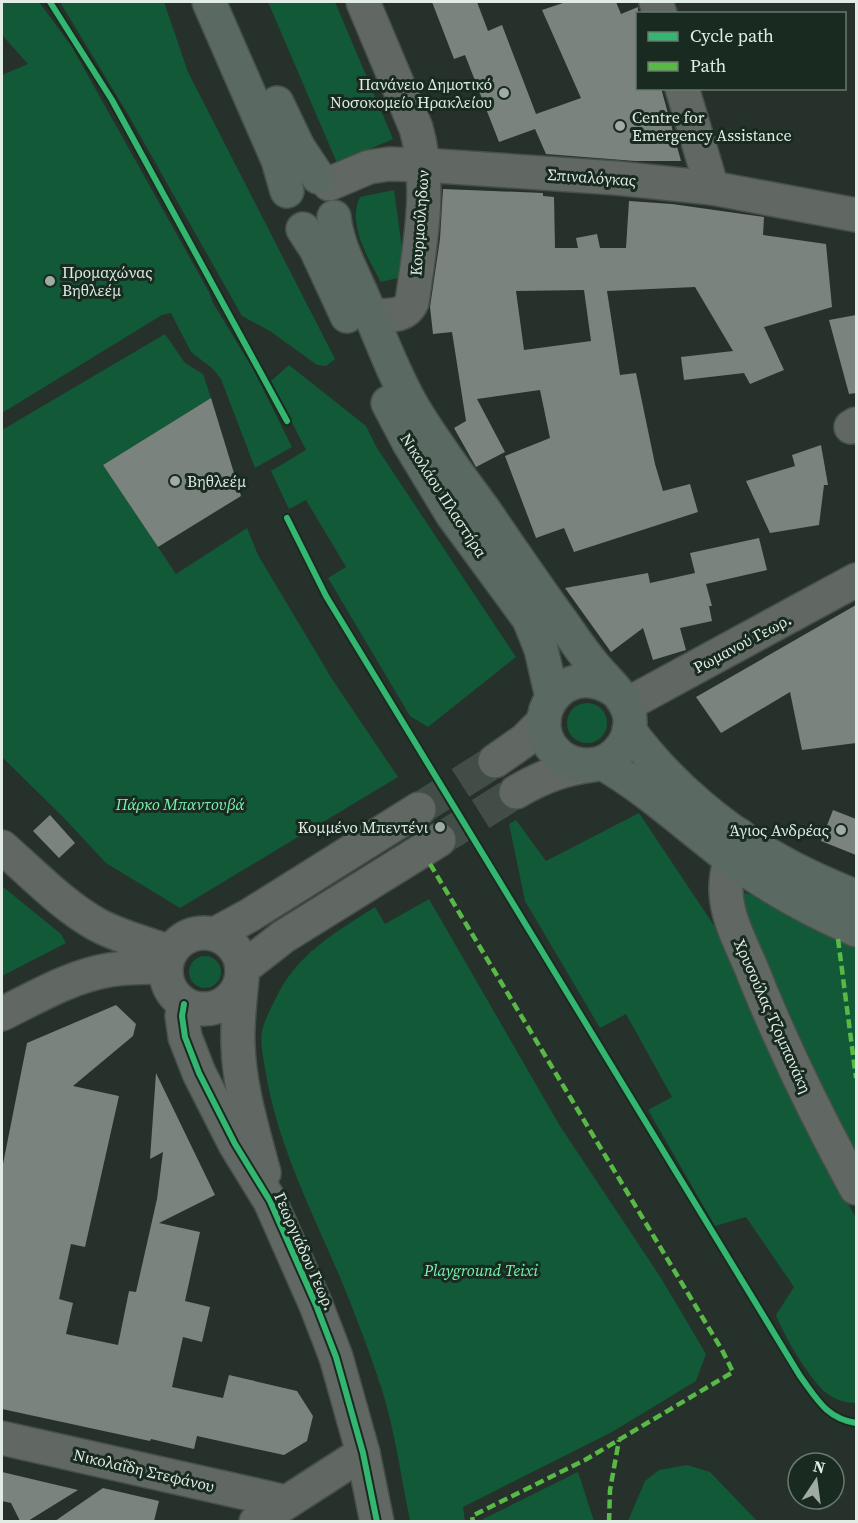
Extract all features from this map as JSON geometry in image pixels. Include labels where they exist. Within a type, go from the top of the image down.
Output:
[{"type":"main road","points":[[209,2],[278,160],[287,191]]},
{"type":"main road","points":[[232,2],[291,135],[324,181],[336,193],[338,199],[334,217],[320,229],[303,230],[292,224],[285,214],[284,202],[287,191],[294,182],[306,177],[324,181]]},
{"type":"main road","name":"Νικολάου Πλαστήρα","points":[[334,217],[337,236],[403,387],[422,421],[623,708],[660,768],[698,802],[735,847],[784,894],[856,930]]},
{"type":"main road","name":"Νικολάου Πλαστήρα","points":[[303,230],[316,249],[409,443],[458,521],[529,619],[542,649],[548,709]]},
{"type":"main road","points":[[581,680],[596,681],[623,708],[625,742],[618,752],[597,764],[572,763],[557,753],[547,738],[548,709],[563,687],[581,680]]},
{"type":"main road","name":"Νικολάου Πλαστήρα","points":[[597,764],[646,790],[735,847],[786,864],[856,897]]},
{"type":"street","name":"Κουρμούληδων","points":[[363,2],[416,128],[423,165],[423,206],[412,302],[407,310],[400,314],[372,316]]},
{"type":"street","points":[[683,90],[712,188]]},
{"type":"street","name":"Σπιναλόγκας","points":[[324,181],[369,167],[389,164],[423,165],[616,178],[712,188],[856,215]]},
{"type":"street","name":"Ρωμανού Γεωρ.","points":[[623,708],[856,580]]},
{"type":"street","points":[[495,761],[525,740],[548,709]]},
{"type":"street","points":[[516,792],[553,773],[597,764]]},
{"type":"street","points":[[215,934],[250,915],[419,809]]},
{"type":"street","points":[[242,973],[284,937],[439,840]]},
{"type":"street","points":[[2,847],[60,898],[96,924],[168,959]]},
{"type":"street","name":"Χρυσούλας Τζομπανάκη","points":[[735,847],[726,892],[731,920],[772,1020],[856,1188]]},
{"type":"street","points":[[194,933],[215,934],[230,943],[240,957],[242,973],[237,991],[223,1004],[203,1009],[184,1004],[169,988],[168,959],[185,937],[194,933]]},
{"type":"street","points":[[2,1014],[68,982],[89,975],[168,959]]},
{"type":"street","name":"Γεωργιάδου Γεωρ.","points":[[242,973],[238,1056],[270,1201]]},
{"type":"street","name":"Γεωργιάδου Γεωρ.","points":[[184,1004],[182,1016],[185,1036],[199,1073],[235,1144],[270,1201],[336,1357],[363,1453],[377,1521]]},
{"type":"street","name":"Νικολαΐδη Στεφάνου","points":[[2,1438],[286,1502]]},
{"type":"street","points":[[256,1521],[363,1453]]},
{"type":"green space","points":[[2,2],[39,2],[72,47],[209,292],[213,303],[253,369],[292,447],[255,468],[221,379],[213,369],[191,352],[171,313],[162,315],[2,413],[2,75],[28,64],[2,35]]},
{"type":"green space","points":[[60,2],[164,2],[188,72],[335,359],[326,366],[317,365],[270,331],[242,316],[129,116]]},
{"type":"green space","points":[[268,2],[335,2],[393,139],[337,163]]},
{"type":"green space","points":[[394,190],[402,248],[402,277],[381,282],[361,241],[356,218],[357,207],[360,197]]},
{"type":"green space","name":"Πάρκο Μπαντουβά","points":[[165,334],[185,363],[203,374],[211,398],[103,465],[176,574],[247,528],[258,555],[332,679],[398,777],[180,908],[106,863],[2,757],[2,430]]},
{"type":"green space","points":[[289,365],[366,426],[377,448],[516,657],[428,727],[410,716],[328,578],[346,567],[306,500],[289,509],[271,471],[306,450],[271,381]]},
{"type":"green space","points":[[587,703],[601,709],[607,723],[601,737],[587,743],[573,737],[567,723],[573,709]]},
{"type":"green space","points":[[639,813],[715,927],[791,1098],[856,1218],[856,1403],[829,1395],[805,1367],[776,1315],[794,1287],[746,1217],[715,1226],[648,1110],[672,1097],[626,1014],[600,1028],[525,901],[509,824],[516,820],[546,861]]},
{"type":"green space","points":[[2,886],[61,934],[66,943],[2,976]]},
{"type":"green space","points":[[739,892],[753,895],[856,948],[856,1163],[778,1003]]},
{"type":"green space","name":"Playground Teixi","points":[[429,899],[560,1126],[661,1278],[706,1354],[696,1381],[612,1432],[463,1507],[465,1521],[410,1521],[383,1393],[350,1301],[286,1149],[270,1095],[261,1036],[264,1024],[283,986],[304,958],[317,947],[375,907],[385,924]]},
{"type":"green space","points":[[205,956],[216,961],[221,972],[216,983],[205,988],[194,983],[189,972],[194,961]]},
{"type":"green space","points":[[687,1465],[710,1472],[757,1521],[628,1521],[645,1481],[659,1470]]},
{"type":"green space","points":[[578,1472],[594,1521],[479,1521]]},
{"type":"building","points":[[432,2],[477,2],[488,31],[502,25],[536,114],[581,98],[542,10],[566,2],[616,2],[621,14],[638,7],[638,12],[636,12],[636,90],[662,90],[681,161],[635,161],[546,154],[535,129],[499,142],[465,55],[454,59]]},
{"type":"building","points":[[443,189],[543,193],[543,196],[554,197],[555,248],[578,248],[576,238],[597,234],[600,248],[626,248],[629,201],[672,204],[764,217],[763,235],[826,244],[832,307],[764,327],[784,370],[750,384],[744,373],[684,380],[681,357],[733,351],[695,287],[607,291],[620,375],[636,373],[663,491],[690,484],[698,512],[574,552],[564,528],[536,538],[505,456],[550,438],[540,390],[477,399],[505,452],[476,467],[454,428],[466,421],[452,332],[433,334],[430,307],[440,239]],"holes":[[[584,290],[591,341],[524,350],[516,291]]]},
{"type":"building","points":[[856,315],[856,393],[849,394],[829,320]]},
{"type":"building","name":"Βηθλεέμ","points":[[211,398],[241,496],[158,547],[103,465]]},
{"type":"building","points":[[821,445],[828,485],[824,485],[819,525],[770,533],[746,481],[795,466],[792,455]]},
{"type":"building","points":[[759,538],[767,570],[706,584],[712,606],[709,606],[712,621],[680,628],[686,650],[653,660],[643,628],[611,652],[565,588],[648,573],[650,583],[695,573],[690,553]]},
{"type":"building","points":[[856,605],[856,743],[802,750],[790,692],[721,733],[696,697]]},
{"type":"building","name":"Άγιος Ανδρέας","points":[[833,810],[856,819],[856,855],[821,841]]},
{"type":"building","points":[[50,815],[75,843],[59,858],[33,831]]},
{"type":"building","points":[[116,1005],[136,1024],[133,1036],[73,1086],[119,1096],[85,1247],[71,1244],[59,1299],[73,1303],[66,1334],[118,1345],[129,1291],[136,1292],[157,1199],[163,1152],[150,1159],[156,1073],[215,1195],[159,1223],[200,1232],[185,1301],[210,1307],[202,1342],[183,1337],[172,1387],[223,1398],[229,1375],[297,1391],[313,1416],[307,1441],[284,1455],[197,1436],[194,1449],[2,1409],[2,1169],[27,1043]]},
{"type":"building","points":[[2,1472],[78,1490],[28,1521],[20,1521],[11,1503],[2,1501]]},
{"type":"building","points":[[103,1488],[159,1501],[154,1521],[55,1521]]},
{"type":"tunnel","points":[[419,809],[495,761]]},
{"type":"tunnel","points":[[439,840],[516,792]]},
{"type":"marked path","points":[[430,864],[722,1350],[733,1372],[585,1460],[472,1516],[473,1522]]},
{"type":"marked path","points":[[838,939],[856,1078]]},
{"type":"marked path","points":[[609,1522],[610,1490],[619,1440]]},
{"type":"cycle path","points":[[50,2],[112,100],[287,421]]},
{"type":"cycle path","points":[[287,518],[326,596],[800,1376],[817,1400],[830,1412],[837,1417],[856,1423]]},
{"type":"cycle path","points":[[184,1004],[182,1016],[185,1037],[199,1073],[235,1144],[270,1201],[316,1305],[336,1357],[363,1453],[377,1522]]},
{"type":"place","name":"Πανάνειο Δημοτικό Νοσοκομείο Ηρακλείου","points":[[504,93]]},
{"type":"place","name":"Centre for Emergency Assistance","points":[[620,126]]},
{"type":"place","name":"Προμαχώνας Βηθλεέμ","points":[[50,281]]},
{"type":"place","name":"Βηθλεέμ","points":[[175,481]]},
{"type":"place","name":"Κομμένο Μπεντένι","points":[[440,827]]},
{"type":"place","name":"Άγιος Ανδρέας","points":[[841,830]]}]
